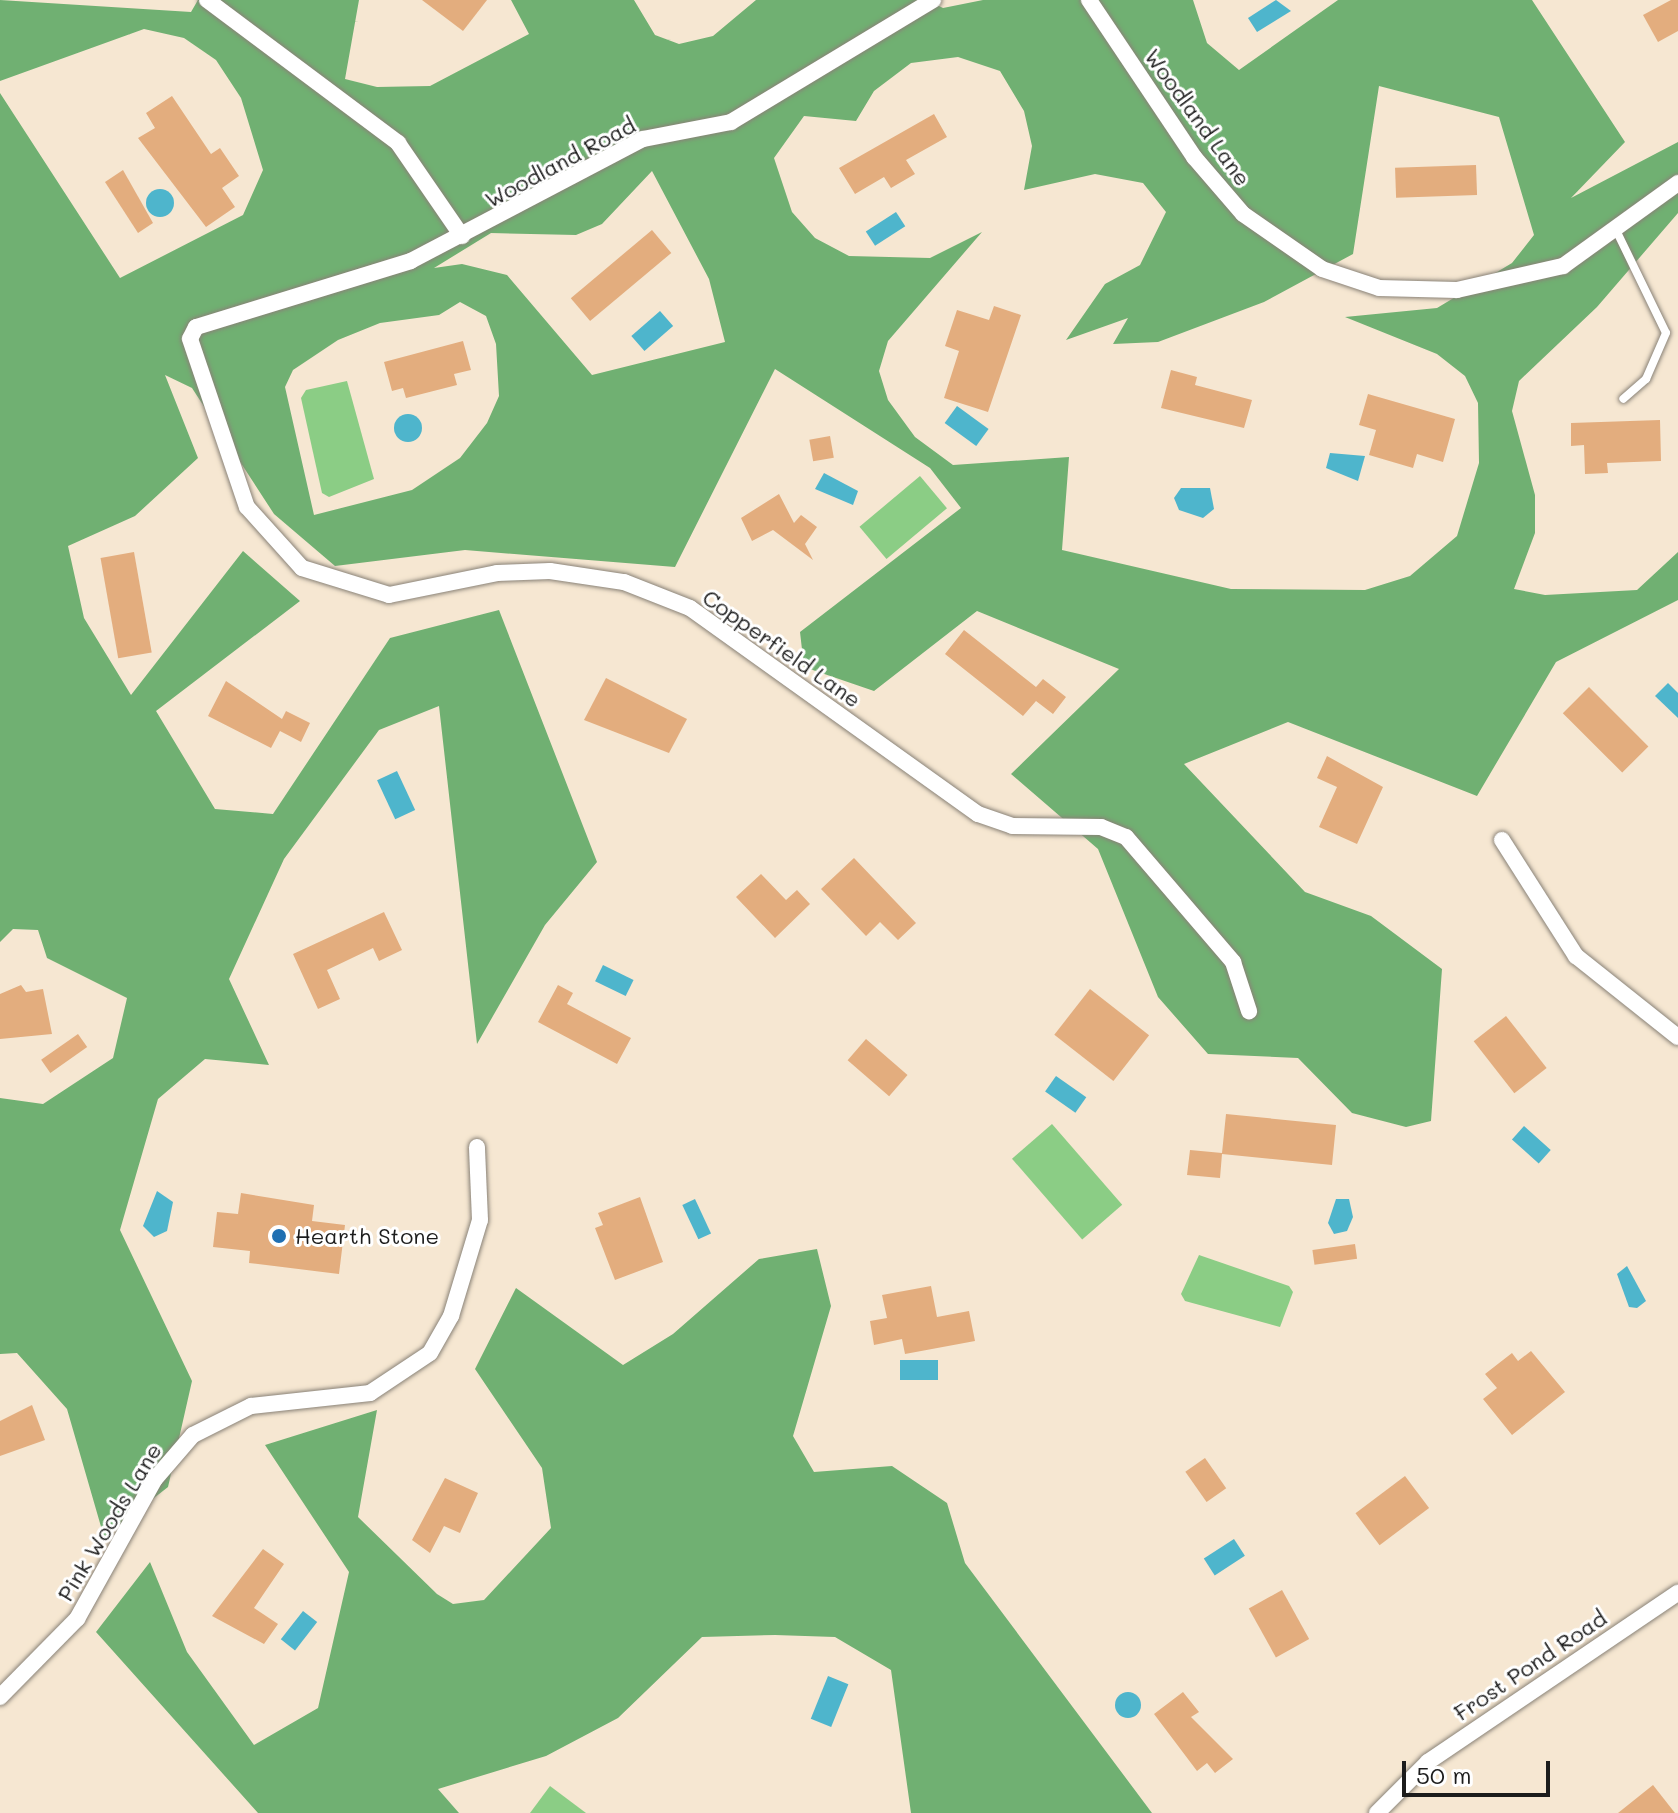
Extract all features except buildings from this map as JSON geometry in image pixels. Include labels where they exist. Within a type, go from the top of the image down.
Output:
[{"type":"street","points":[[207,0],[398,143],[462,236]]},
{"type":"street","name":"Woodland Road","points":[[191,331],[411,261],[643,139],[748,115],[933,0]]},
{"type":"street","name":"Woodland Lane","points":[[1089,0],[1194,157],[1243,214],[1322,269],[1379,288],[1457,290],[1563,266],[1678,183]]},
{"type":"street","name":"Copperfield Lane","points":[[191,331],[247,507],[302,568],[364,593],[389,595],[497,573],[550,571],[624,582],[690,608],[978,814],[1012,826],[1101,827],[1126,837],[1233,962],[1249,1011]]},
{"type":"street","points":[[1502,840],[1576,956],[1678,1037]]},
{"type":"street","name":"Pink Woods Lane","points":[[0,1697],[77,1619],[155,1479],[193,1435],[251,1406],[370,1393],[430,1353],[451,1316],[480,1220],[477,1147]]},
{"type":"street","name":"Frost Pond Road","points":[[1377,1813],[1489,1717],[1678,1593]]},
{"type":"lane","points":[[1616,230],[1666,333],[1646,379],[1623,399]]},
{"type":"green space","points":[[0,0],[191,12],[198,0],[359,0],[345,79],[377,87],[430,86],[529,34],[511,0],[634,0],[655,35],[679,44],[713,36],[756,0],[927,0],[943,8],[983,0],[1193,0],[1207,43],[1239,70],[1338,0],[1532,0],[1625,142],[1571,198],[1678,142],[1678,213],[1597,307],[1519,381],[1512,411],[1535,495],[1535,533],[1514,589],[1545,595],[1637,590],[1678,552],[1678,600],[1556,662],[1477,796],[1288,722],[1184,764],[1305,892],[1371,916],[1442,969],[1431,1121],[1406,1127],[1352,1113],[1298,1058],[1208,1054],[1158,997],[1098,849],[1011,774],[1119,669],[977,611],[874,691],[804,667],[800,632],[961,508],[930,468],[775,369],[675,567],[465,550],[335,566],[274,514],[192,388],[165,375],[198,458],[135,516],[68,546],[84,618],[131,695],[243,551],[300,601],[156,711],[215,809],[273,814],[390,638],[499,610],[597,862],[545,925],[477,1044],[439,706],[379,730],[284,859],[229,979],[269,1065],[205,1059],[158,1099],[120,1230],[192,1381],[168,1487],[104,1537],[67,1409],[17,1353],[0,1354],[0,1098],[43,1104],[113,1058],[127,998],[47,958],[38,930],[13,929],[0,942],[0,93],[120,278],[243,215],[263,170],[241,98],[216,60],[184,38],[144,29],[0,81]],"holes":[[[958,57],[1000,71],[1024,111],[1032,146],[1024,190],[1095,174],[1143,183],[1166,212],[1140,265],[1105,284],[1066,340],[1128,318],[1113,344],[1158,342],[1264,302],[1353,254],[1379,86],[1499,117],[1534,235],[1512,263],[1437,308],[1345,317],[1437,354],[1465,376],[1478,403],[1479,463],[1457,536],[1410,576],[1365,590],[1231,589],[1062,550],[1069,457],[953,465],[915,437],[888,400],[879,371],[888,341],[982,232],[930,258],[849,256],[815,238],[792,212],[774,158],[804,116],[856,121],[874,91],[911,63]],[[652,171],[709,279],[725,342],[592,375],[507,275],[462,264],[434,268],[491,233],[576,235],[602,224]],[[460,302],[486,316],[496,344],[499,396],[487,423],[460,458],[412,490],[314,515],[285,387],[293,370],[338,340],[380,323],[439,315]]]},
{"type":"green space","points":[[347,381],[374,479],[329,497],[322,493],[301,398],[306,390]]},
{"type":"green space","points":[[920,476],[947,508],[886,559],[859,527]]},
{"type":"green space","points":[[1052,1124],[1122,1205],[1082,1240],[1012,1159]]},
{"type":"green space","points":[[817,1249],[831,1306],[793,1436],[814,1472],[892,1466],[947,1503],[965,1563],[1152,1813],[911,1813],[891,1670],[835,1637],[775,1635],[702,1637],[618,1718],[546,1756],[438,1789],[459,1813],[258,1813],[96,1632],[150,1562],[187,1652],[254,1745],[318,1708],[349,1572],[265,1445],[377,1410],[358,1517],[437,1594],[453,1604],[484,1600],[551,1528],[542,1468],[475,1369],[516,1288],[623,1365],[673,1334],[759,1259]]},
{"type":"green space","points":[[1199,1255],[1289,1286],[1293,1292],[1280,1327],[1185,1301],[1181,1294]]},
{"type":"green space","points":[[550,1786],[586,1813],[530,1813]]},
{"type":"water","points":[[1276,0],[1291,11],[1257,32],[1248,18]]},
{"type":"water","points":[[160,189],[170,193],[174,203],[170,213],[160,217],[150,213],[146,203],[150,193]]},
{"type":"water","points":[[896,212],[905,226],[875,246],[866,232]]},
{"type":"water","points":[[660,311],[673,326],[644,351],[631,336]]},
{"type":"water","points":[[957,406],[989,429],[976,446],[945,423]]},
{"type":"water","points":[[408,414],[418,418],[422,428],[418,438],[408,442],[398,438],[394,428],[398,418]]},
{"type":"water","points":[[1330,453],[1365,456],[1358,481],[1326,468]]},
{"type":"water","points":[[824,473],[858,491],[853,505],[815,489]]},
{"type":"water","points":[[1181,488],[1210,488],[1214,509],[1203,518],[1179,510],[1174,498]]},
{"type":"water","points":[[1668,683],[1678,693],[1678,718],[1655,696]]},
{"type":"water","points":[[397,771],[415,810],[395,819],[377,780]]},
{"type":"water","points":[[603,965],[634,980],[626,996],[595,981]]},
{"type":"water","points":[[1056,1076],[1086,1097],[1075,1113],[1045,1092]]},
{"type":"water","points":[[1524,1126],[1551,1150],[1539,1163],[1512,1139]]},
{"type":"water","points":[[157,1191],[173,1202],[167,1231],[154,1237],[143,1226]]},
{"type":"water","points":[[695,1199],[711,1233],[698,1239],[682,1205]]},
{"type":"water","points":[[1336,1199],[1349,1199],[1353,1217],[1347,1231],[1334,1234],[1328,1223]]},
{"type":"water","points":[[1627,1266],[1646,1301],[1637,1308],[1629,1307],[1617,1274]]},
{"type":"water","points":[[900,1360],[938,1360],[938,1380],[900,1380]]},
{"type":"water","points":[[1234,1539],[1245,1556],[1215,1575],[1204,1559]]},
{"type":"water","points":[[303,1611],[317,1622],[295,1650],[281,1639]]},
{"type":"water","points":[[828,1676],[848,1684],[831,1727],[811,1719]]},
{"type":"water","points":[[1128,1692],[1137,1696],[1141,1705],[1137,1714],[1128,1718],[1119,1714],[1115,1705],[1119,1696]]},
{"type":"place","name":"Hearth Stone","points":[[279,1236]]}]
